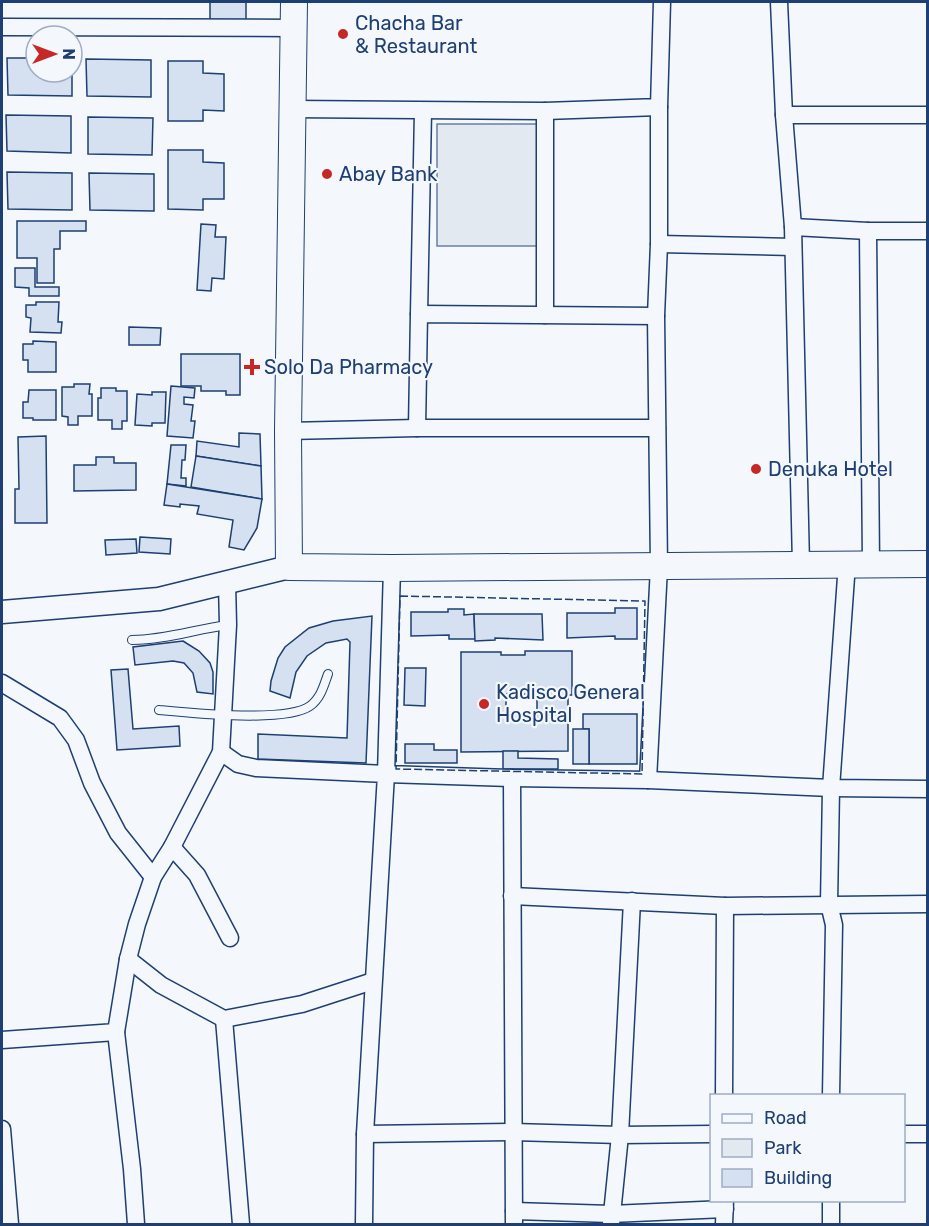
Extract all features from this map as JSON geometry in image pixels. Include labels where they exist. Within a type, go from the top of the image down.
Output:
[{"type":"main road","points":[[289,567],[288,431],[294,2]]},
{"type":"main road","points":[[2,612],[159,599],[289,567],[927,564]]},
{"type":"street","points":[[648,780],[660,567],[656,316],[662,2]]},
{"type":"street","points":[[778,2],[793,226],[801,564]]},
{"type":"street","points":[[2,27],[294,28]]},
{"type":"street","points":[[291,109],[544,111],[660,107]]},
{"type":"street","points":[[417,428],[423,111]]},
{"type":"street","points":[[544,111],[545,315]]},
{"type":"street","points":[[784,115],[927,116]]},
{"type":"street","points":[[793,226],[868,231],[927,231]]},
{"type":"street","points":[[831,1094],[834,925],[829,904],[831,788],[859,563],[868,231]]},
{"type":"street","points":[[659,244],[793,247]]},
{"type":"street","points":[[419,314],[656,316]]},
{"type":"street","points":[[288,431],[417,428],[657,428]]},
{"type":"street","points":[[364,1224],[365,1134],[386,774],[392,568]]},
{"type":"street","points":[[136,1224],[132,1168],[116,1032],[128,959],[153,877],[172,847],[221,752],[228,625],[226,583]]},
{"type":"street","points":[[2,683],[60,718],[76,740],[92,783],[118,833],[153,877]]},
{"type":"street","points":[[221,752],[238,764],[256,768],[831,788],[927,789]]},
{"type":"street","points":[[512,778],[514,1218],[611,1219],[725,1211]]},
{"type":"street","points":[[172,847],[197,874],[230,938]]},
{"type":"street","points":[[512,896],[725,906],[927,904]]},
{"type":"street","points":[[611,1219],[621,1135],[632,901]]},
{"type":"street","points":[[724,1094],[725,906]]},
{"type":"street","points":[[128,959],[161,985],[224,1019],[302,1004],[373,981]]},
{"type":"street","points":[[224,1019],[241,1224]]},
{"type":"street","points":[[2,1040],[116,1032]]},
{"type":"street","points":[[2,1128],[10,1224]]},
{"type":"street","points":[[365,1134],[513,1132],[621,1135],[710,1134]]},
{"type":"street","points":[[905,1134],[927,1134]]},
{"type":"street","points":[[831,1202],[831,1224]]},
{"type":"lane","points":[[132,640],[174,637],[200,629],[228,625]]},
{"type":"lane","points":[[159,710],[224,716],[293,713],[310,706],[320,695],[328,674]]},
{"type":"green space","points":[[437,124],[537,124],[537,246],[437,246]]},
{"type":"building","points":[[210,2],[246,2],[246,20],[210,20]]},
{"type":"building","points":[[7,58],[24,58],[24,84],[72,84],[72,96],[8,95]]},
{"type":"building","points":[[86,59],[151,60],[151,97],[87,96]]},
{"type":"building","points":[[168,61],[203,61],[203,73],[224,74],[224,111],[203,110],[203,121],[168,121]]},
{"type":"building","points":[[6,115],[71,116],[71,153],[7,151]]},
{"type":"building","points":[[88,117],[153,118],[152,155],[88,154]]},
{"type":"building","points":[[168,150],[203,150],[203,162],[224,163],[224,199],[203,199],[203,210],[168,209]]},
{"type":"building","points":[[7,172],[72,173],[72,210],[8,209]]},
{"type":"building","points":[[89,173],[154,174],[154,211],[90,210]]},
{"type":"building","points":[[17,221],[86,221],[86,231],[60,231],[60,249],[54,249],[54,283],[37,283],[37,258],[17,258]]},
{"type":"building","points":[[201,224],[216,225],[215,237],[226,237],[224,279],[212,278],[211,291],[197,290]]},
{"type":"building","points":[[15,268],[35,268],[35,287],[59,287],[59,296],[29,296],[29,288],[15,287]]},
{"type":"building","points":[[36,302],[59,302],[58,322],[62,322],[61,333],[30,332],[31,318],[26,317],[26,305],[36,305]]},
{"type":"building","points":[[129,327],[161,328],[160,345],[129,345]]},
{"type":"building","points":[[33,341],[56,342],[56,372],[28,372],[28,360],[23,360],[23,344],[33,344]]},
{"type":"building","points":[[181,354],[240,354],[240,395],[226,395],[226,391],[201,391],[201,386],[181,386]]},
{"type":"building","points":[[74,384],[90,384],[92,416],[78,416],[78,425],[68,425],[68,417],[62,416],[62,387],[74,387]]},
{"type":"building","points":[[171,386],[195,388],[194,398],[184,397],[184,404],[193,405],[191,421],[195,421],[193,438],[167,436]]},
{"type":"building","points":[[101,388],[127,391],[127,421],[122,421],[122,429],[112,429],[112,420],[98,420],[98,398],[101,398]]},
{"type":"building","points":[[29,390],[56,390],[56,420],[23,418],[23,402],[28,402]]},
{"type":"building","points":[[152,392],[166,392],[165,423],[152,423],[152,426],[135,425],[137,394],[152,395]]},
{"type":"building","points":[[239,433],[260,434],[261,466],[196,456],[197,441],[239,447]]},
{"type":"building","points":[[46,436],[47,523],[15,523],[15,489],[19,489],[18,437]]},
{"type":"building","points":[[171,445],[186,445],[181,478],[186,478],[186,486],[167,484]]},
{"type":"building","points":[[196,456],[261,466],[262,499],[191,487]]},
{"type":"building","points":[[96,457],[114,457],[114,463],[136,463],[136,490],[74,491],[74,465],[96,465]]},
{"type":"building","points":[[167,484],[262,499],[257,528],[244,550],[229,547],[233,520],[197,514],[199,506],[164,505]]},
{"type":"building","points":[[140,537],[171,539],[170,554],[139,552]]},
{"type":"building","points":[[136,539],[137,553],[106,555],[105,540]]},
{"type":"building","points":[[615,608],[637,608],[637,639],[615,639],[615,636],[567,638],[567,613],[615,613]]},
{"type":"building","points":[[448,609],[464,609],[464,615],[474,614],[475,639],[449,639],[449,635],[411,636],[411,612],[448,612]]},
{"type":"building","points":[[474,614],[542,614],[543,640],[495,638],[495,640],[475,641]]},
{"type":"building","points":[[372,616],[366,763],[258,759],[258,734],[347,738],[350,642],[347,639],[326,643],[307,656],[296,672],[290,698],[270,691],[271,681],[278,658],[285,647],[309,628],[333,621]]},
{"type":"building","points":[[183,641],[199,651],[210,663],[213,672],[213,694],[197,692],[193,673],[184,663],[173,661],[135,665],[133,647]]},
{"type":"building","name":"Kadisco General Hospital","points":[[525,651],[572,651],[572,695],[568,695],[568,751],[461,752],[461,652],[501,652],[501,655],[525,655]],"holes":[[[506,694],[528,694],[528,696],[537,696],[537,716],[519,716],[519,712],[506,712]]]},
{"type":"building","points":[[405,668],[426,668],[425,706],[404,705]]},
{"type":"building","points":[[128,669],[133,729],[179,726],[180,746],[117,750],[111,670]]},
{"type":"building","points":[[583,714],[637,714],[637,764],[589,764],[589,729],[583,729]]},
{"type":"building","points":[[573,729],[589,729],[589,764],[573,764]]},
{"type":"building","points":[[405,744],[434,744],[434,750],[457,750],[457,763],[405,763]]},
{"type":"building","points":[[503,751],[518,751],[518,758],[558,759],[558,769],[503,769]]},
{"type":"fence","points":[[400,596],[645,601],[642,774],[396,769],[400,596]]},
{"type":"place","name":"Chacha Bar & Restaurant","points":[[343,34]]},
{"type":"place","name":"Abay Bank","points":[[327,174]]},
{"type":"place","name":"Solo Da Pharmacy","points":[[252,367]]},
{"type":"place","name":"Denuka Hotel","points":[[756,469]]},
{"type":"place","name":"Kadisco General Hospital","points":[[484,704]]}]
